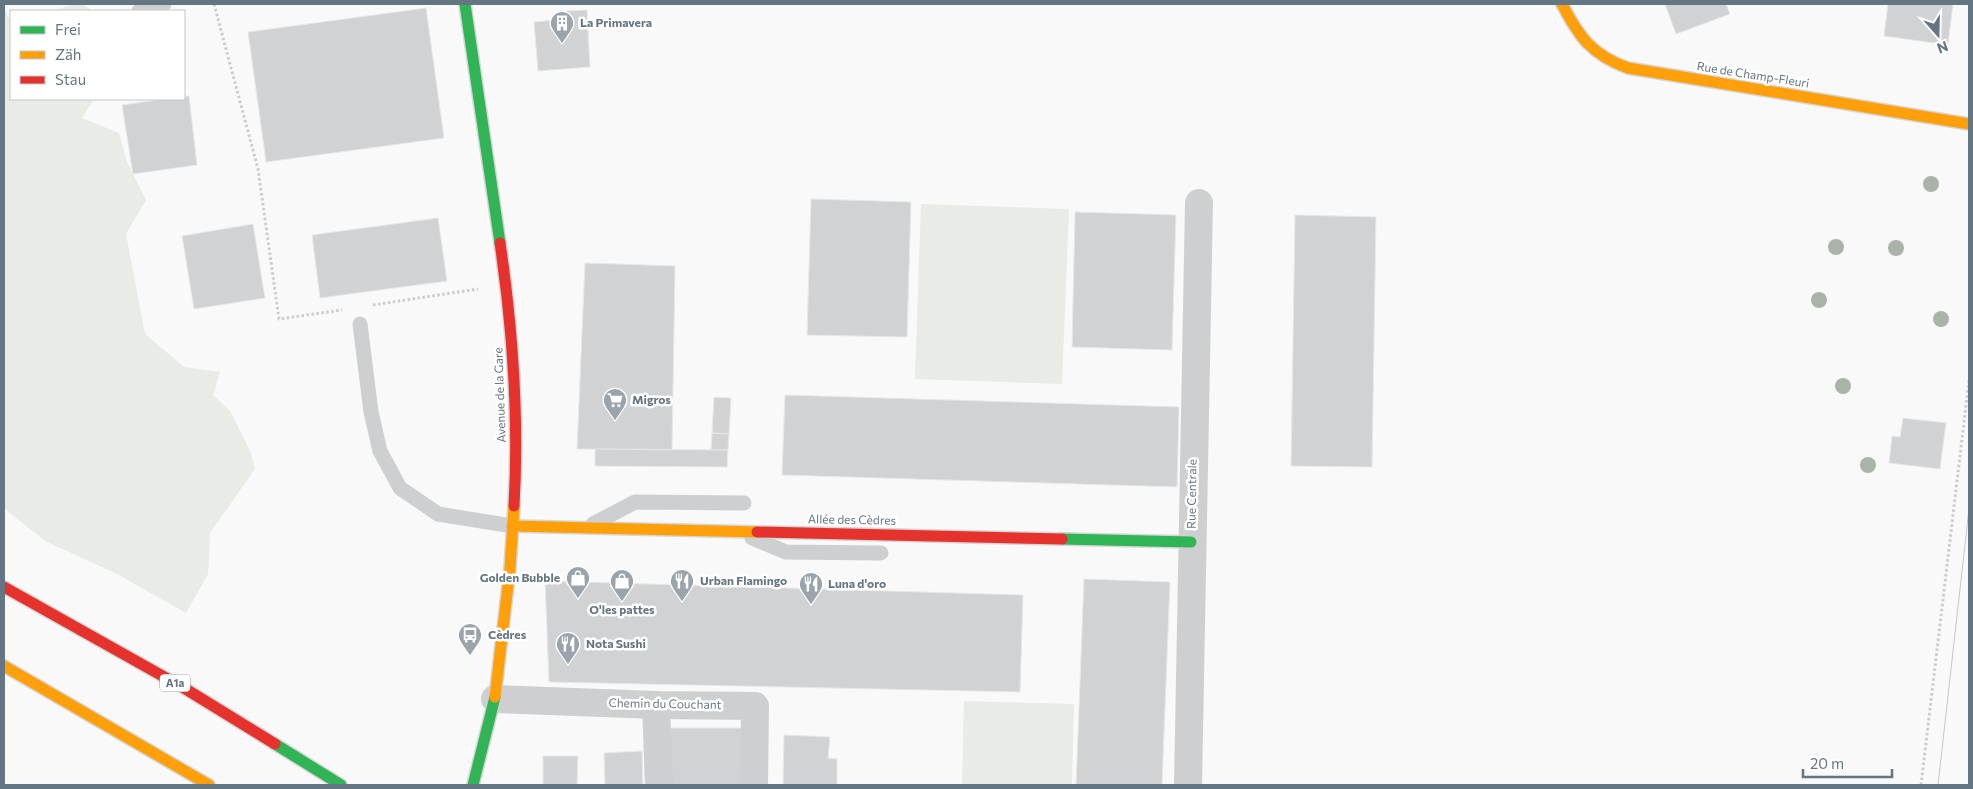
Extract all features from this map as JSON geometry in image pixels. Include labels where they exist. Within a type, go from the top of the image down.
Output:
[{"type":"main road","name":"Avenue de la Gare","points":[[465,4],[506,284],[516,380],[516,462],[510,568],[495,699],[473,785]]},
{"type":"main road","name":"Rue de Champ-Fleuri","points":[[1562,4],[1574,27],[1590,49],[1609,62],[1628,68],[1969,124]]},
{"type":"main road","name":"Allée des Cèdres","points":[[512,526],[1191,542]]},
{"type":"main road","name":"A1a","points":[[4,587],[184,688],[341,785]]},
{"type":"main road","points":[[4,666],[209,785]]},
{"type":"street","name":"Rue Centrale","points":[[1188,785],[1191,542],[1199,203]]},
{"type":"street","name":"Chemin du Couchant","points":[[495,699],[656,705],[755,706],[754,785]]},
{"type":"street","points":[[656,705],[659,785]]},
{"type":"lane","points":[[143,10],[164,4]]},
{"type":"lane","points":[[360,324],[371,412],[380,451],[400,488],[438,514],[512,526]]},
{"type":"lane","points":[[586,528],[635,502],[744,503]]},
{"type":"lane","points":[[734,531],[786,552],[881,553]]},
{"type":"path","points":[[214,4],[258,169],[279,319],[345,309]]},
{"type":"path","points":[[364,306],[506,284]]},
{"type":"path","points":[[1921,785],[1969,380]]},
{"type":"shaded area","points":[[75,4],[83,4],[91,10],[55,10]]},
{"type":"shaded area","points":[[4,8],[10,21],[10,100],[93,100],[82,118],[119,133],[127,162],[146,200],[126,234],[145,334],[184,367],[220,372],[213,395],[230,411],[251,453],[255,469],[210,533],[208,574],[186,613],[117,574],[45,541],[4,508]]},
{"type":"shaded area","points":[[921,204],[1069,209],[1062,384],[915,379]]},
{"type":"shaded area","points":[[964,701],[1074,704],[1072,785],[962,785]]},
{"type":"building","points":[[1665,4],[1726,4],[1730,14],[1676,34]]},
{"type":"building","points":[[1888,4],[1953,4],[1948,45],[1884,36]]},
{"type":"building","points":[[426,8],[444,138],[266,162],[248,32]]},
{"type":"building","name":"La Primavera","points":[[587,10],[590,67],[538,71],[534,22],[567,19],[566,11]]},
{"type":"building","points":[[185,96],[189,96],[197,165],[133,174],[122,105],[158,100],[185,100]]},
{"type":"building","points":[[811,199],[911,202],[907,337],[807,335]]},
{"type":"building","points":[[1075,212],[1176,215],[1172,350],[1072,347]]},
{"type":"building","points":[[1295,215],[1376,217],[1372,467],[1291,466]]},
{"type":"building","points":[[438,218],[447,281],[320,298],[312,235]]},
{"type":"building","points":[[253,224],[265,298],[194,309],[182,236]]},
{"type":"building","points":[[585,263],[675,266],[672,450],[577,449]]},
{"type":"building","points":[[785,395],[1179,407],[1177,487],[782,475]]},
{"type":"building","points":[[714,397],[731,398],[729,434],[712,433]]},
{"type":"building","points":[[1903,418],[1946,423],[1940,469],[1889,463],[1892,436],[1900,437]]},
{"type":"building","points":[[712,433],[729,434],[728,450],[711,450]]},
{"type":"building","points":[[595,449],[728,450],[727,467],[595,466]]},
{"type":"building","points":[[1084,579],[1170,582],[1162,785],[1076,785]]},
{"type":"building","points":[[545,581],[1023,595],[1020,692],[549,682]]},
{"type":"building","points":[[670,728],[743,728],[743,785],[671,785]]},
{"type":"building","points":[[784,735],[830,737],[828,758],[837,759],[837,785],[783,785]]},
{"type":"building","points":[[642,751],[643,785],[605,785],[604,753]]},
{"type":"building","points":[[543,756],[578,756],[577,785],[543,785]]},
{"type":"tram line","points":[[1938,785],[1969,509]]},
{"type":"traffic: fast","points":[[465,4],[500,243]]},
{"type":"traffic: fast","points":[[1062,539],[1191,542]]},
{"type":"traffic: fast","points":[[473,785],[495,697]]},
{"type":"traffic: fast","points":[[275,744],[341,785]]},
{"type":"traffic: slow","points":[[1562,4],[1574,26],[1588,44],[1605,57],[1628,68],[1969,124]]},
{"type":"traffic: slow","points":[[495,697],[510,568],[514,506]]},
{"type":"traffic: slow","points":[[512,526],[757,532]]},
{"type":"traffic: slow","points":[[4,666],[209,785]]},
{"type":"traffic: jam","points":[[500,243],[514,374],[516,440],[514,506]]},
{"type":"traffic: jam","points":[[757,532],[1062,539]]},
{"type":"traffic: jam","points":[[4,587],[184,688],[275,744]]},
{"type":"place","name":"La Primavera","points":[[562,44]]},
{"type":"place","name":"Migros","points":[[615,421]]},
{"type":"place","name":"Golden Bubble","points":[[578,599]]},
{"type":"place","name":"O'les pattes","points":[[622,602]]},
{"type":"place","name":"Urban Flamingo","points":[[682,602]]},
{"type":"place","name":"Luna d'oro","points":[[811,605]]},
{"type":"place","name":"Cèdres","points":[[470,656]]},
{"type":"place","name":"Nota Sushi","points":[[568,665]]}]
